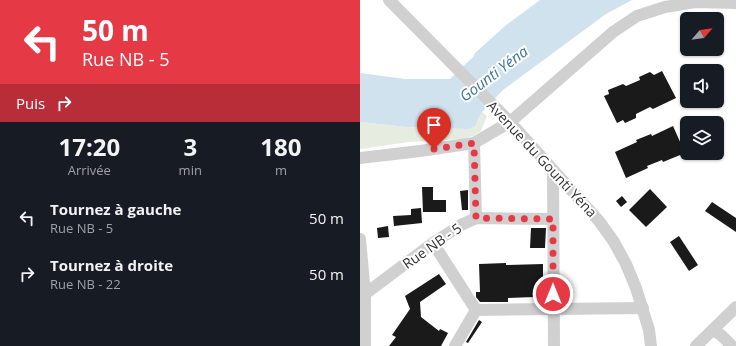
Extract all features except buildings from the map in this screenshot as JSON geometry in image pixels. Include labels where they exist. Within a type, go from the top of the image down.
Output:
[{"type":"street","name":"Avenue du Gounti Yéna","points":[[389,0],[510,122],[599,221],[614,242],[626,264],[636,288],[649,330],[651,346]]},
{"type":"street","points":[[360,158],[420,152],[474,143],[510,122],[613,32],[637,16],[665,6],[695,2],[736,3]]},
{"type":"street","points":[[474,143],[476,218]]},
{"type":"street","points":[[553,171],[554,346]]},
{"type":"street","name":"Rue NB - 5","points":[[365,294],[433,243],[461,225],[476,218],[553,219]]},
{"type":"street","points":[[360,239],[365,294],[366,345]]},
{"type":"street","points":[[433,243],[476,310]]},
{"type":"street","points":[[696,346],[736,307]]},
{"type":"street","points":[[476,310],[643,308]]},
{"type":"street","points":[[455,346],[476,310]]},
{"type":"street","points":[[712,330],[721,335],[732,346]]},
{"type":"shaded area","points":[[482,112],[487,116],[481,131],[473,136],[463,139],[409,142],[360,149],[360,122],[407,127],[468,129],[478,121]]},
{"type":"water","name":"Gounti Yéna","points":[[540,0],[632,0],[606,14],[503,90],[482,112],[475,126],[468,129],[407,127],[360,122],[360,73],[405,79],[450,79],[473,57],[475,53],[505,26]]},
{"type":"route","points":[[434,149],[474,143],[476,218],[553,219],[553,294]]}]
